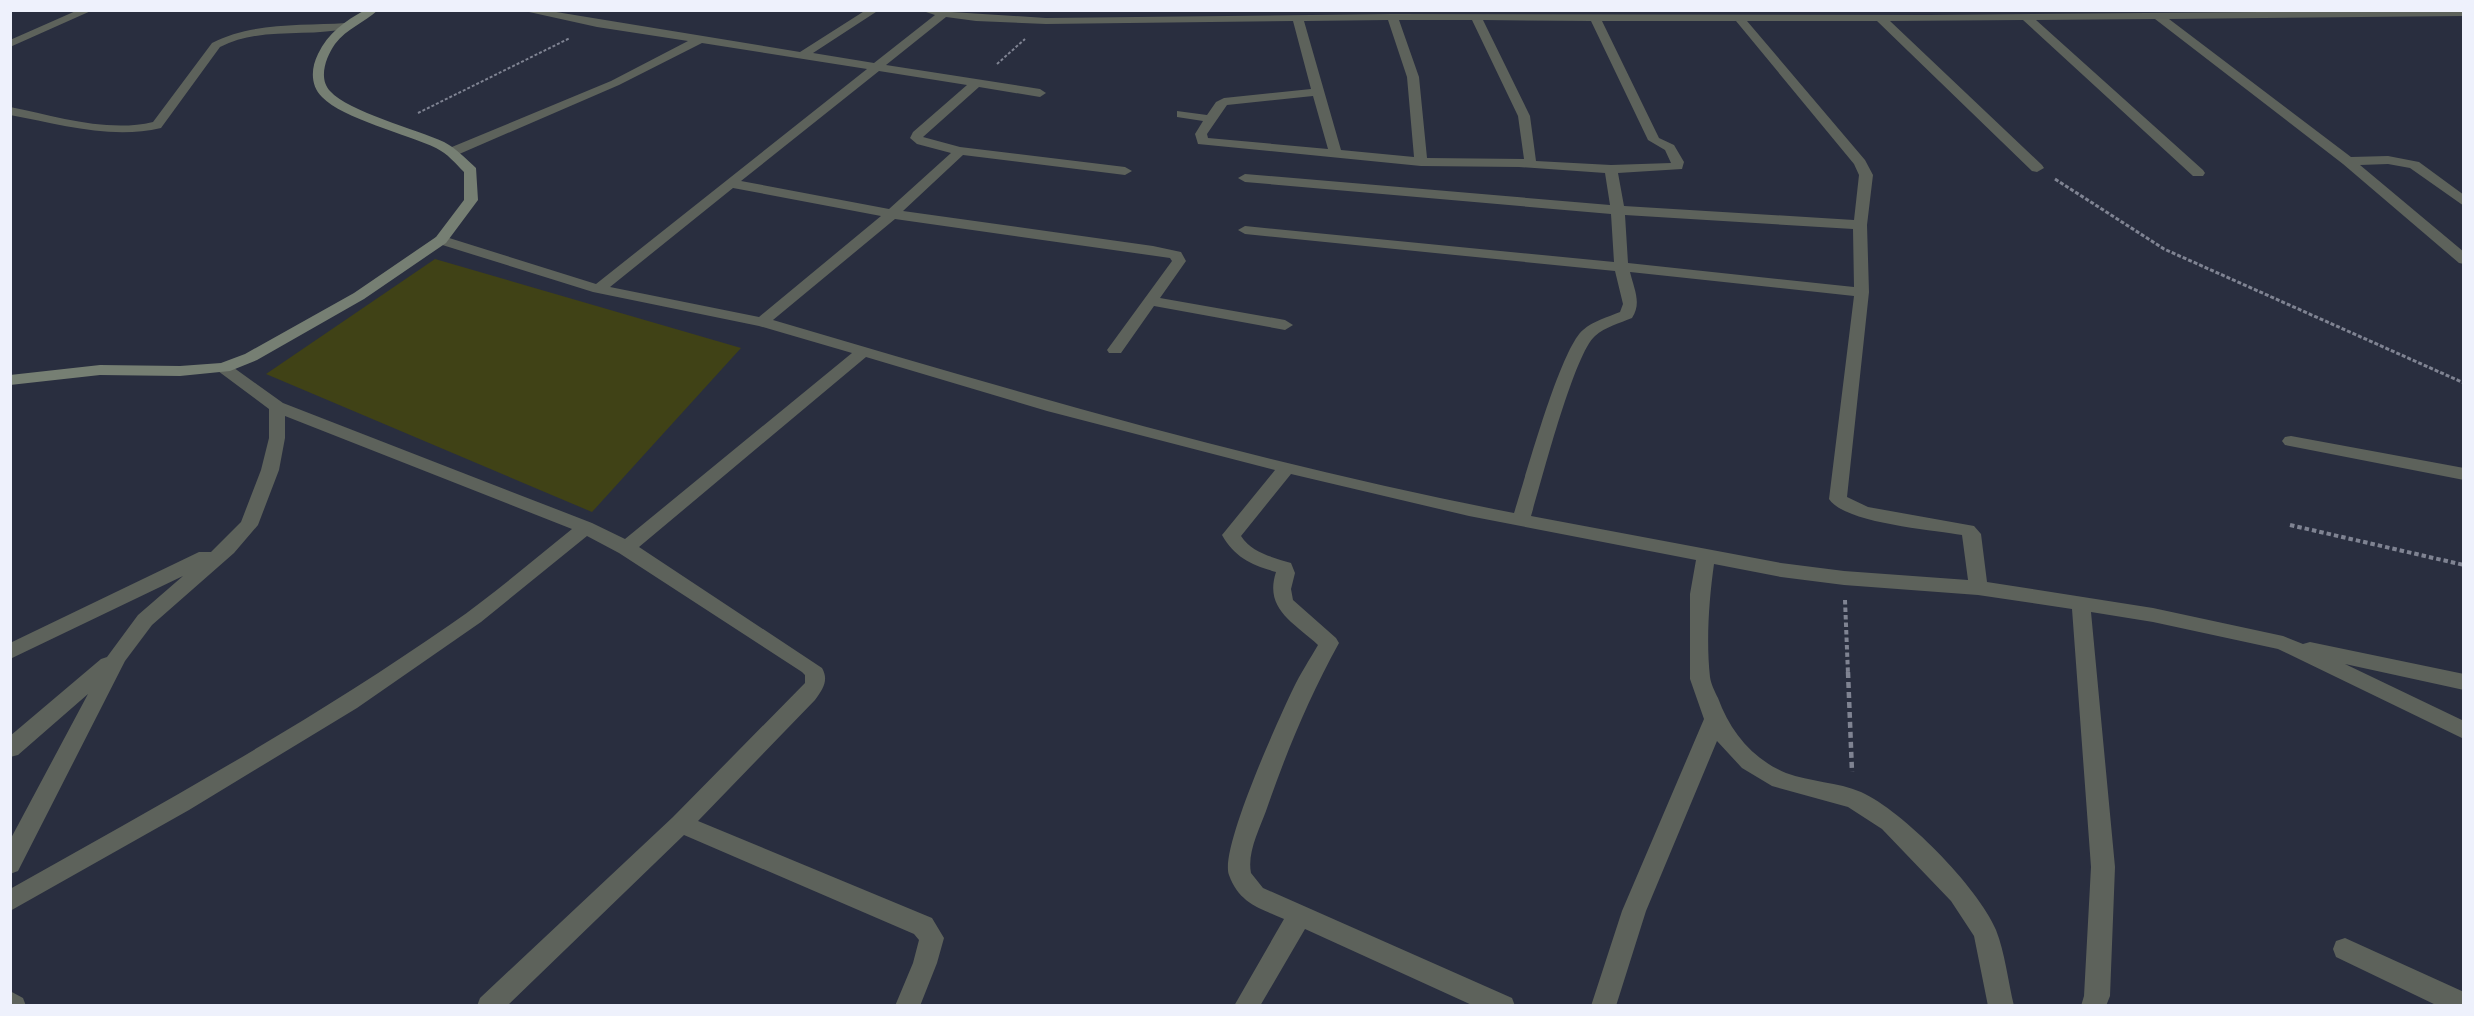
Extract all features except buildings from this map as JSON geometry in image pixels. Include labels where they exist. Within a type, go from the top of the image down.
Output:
[{"type":"street","points":[[10,44],[88,10]]},
{"type":"street","points":[[10,380],[81,371],[180,371],[224,368],[251,357],[359,296],[441,240],[471,200],[471,171],[452,152],[345,106],[326,93],[320,82],[317,68],[328,46],[346,26],[373,10]]},
{"type":"street","points":[[525,10],[597,24],[804,54],[1040,93]]},
{"type":"street","points":[[804,54],[874,10]]},
{"type":"street","points":[[925,10],[1000,20],[1046,21],[1392,17],[1880,18],[2463,14]]},
{"type":"street","points":[[598,289],[943,14]]},
{"type":"street","points":[[2158,16],[2348,161],[2463,260]]},
{"type":"street","points":[[1392,17],[1413,77],[1421,162]]},
{"type":"street","points":[[1738,17],[1860,163],[1866,175],[1860,225],[1862,292],[1838,499],[1851,508],[1866,513],[1968,530],[1972,534],[1977,588]]},
{"type":"street","points":[[2026,17],[2198,173]]},
{"type":"street","points":[[1476,18],[1524,116],[1531,159],[1522,164]]},
{"type":"street","points":[[1318,92],[1230,100],[1220,105],[1210,119],[1201,134],[1202,141],[1421,162],[1611,169],[1677,166],[1678,162],[1670,148],[1654,140],[1595,18]]},
{"type":"street","points":[[1880,18],[2037,168]]},
{"type":"street","points":[[1298,19],[1336,154]]},
{"type":"street","points":[[10,111],[128,131],[148,129],[157,125],[216,45],[221,42],[252,33],[346,26]]},
{"type":"street","points":[[452,152],[615,83],[700,39]]},
{"type":"street","points":[[976,84],[916,138],[960,151],[1125,171]]},
{"type":"street","points":[[1181,114],[1210,119]]},
{"type":"street","points":[[762,322],[892,214],[960,151]]},
{"type":"street","points":[[2348,161],[2388,160],[2414,165],[2463,202]]},
{"type":"street","points":[[1521,520],[1564,382],[1578,351],[1587,334],[1627,315],[1631,304],[1621,267],[1618,210],[1611,169]]},
{"type":"street","points":[[1245,178],[1618,210],[1860,225]]},
{"type":"street","points":[[729,183],[892,214],[1176,255],[1179,261],[1115,350]]},
{"type":"street","points":[[1245,230],[1862,292]]},
{"type":"street","points":[[441,240],[598,289],[762,322],[862,353],[1053,406],[1287,467],[1469,510],[1706,557],[1845,578],[1977,588],[2153,615],[2463,682]]},
{"type":"street","points":[[1150,301],[1285,325]]},
{"type":"street","points":[[626,548],[862,353]]},
{"type":"street","points":[[224,368],[276,407],[586,527],[626,548],[815,673],[814,684],[808,694],[681,824],[497,1003]]},
{"type":"street","points":[[10,864],[117,657],[145,620],[227,548],[249,525],[270,470],[277,438],[276,407]]},
{"type":"street","points":[[2290,441],[2463,474]]},
{"type":"street","points":[[1287,467],[1231,535],[1235,544],[1250,556],[1284,568],[1286,573],[1282,582],[1281,597],[1329,643],[1304,687],[1277,749],[1237,865],[1242,880],[1255,894],[1299,916],[1503,1005]]},
{"type":"street","points":[[10,901],[210,789],[352,700],[459,628],[586,527]]},
{"type":"street","points":[[10,652],[227,548]]},
{"type":"street","points":[[1706,557],[1700,594],[1700,679],[1714,718],[1728,741],[1750,762],[1780,780],[1854,799],[1890,822],[1959,894],[1985,933],[2001,1005]]},
{"type":"street","points":[[2081,603],[2103,867],[2097,996],[2093,1005]]},
{"type":"street","points":[[2283,643],[2463,731]]},
{"type":"street","points":[[10,749],[117,657]]},
{"type":"street","points":[[1603,1005],[1634,910],[1714,718]]},
{"type":"street","points":[[681,824],[923,926],[932,938],[925,963],[908,1005]]},
{"type":"street","points":[[1246,1005],[1299,916]]},
{"type":"street","points":[[2345,949],[2463,1005]]},
{"type":"path","points":[[976,84],[1046,21]]},
{"type":"path","points":[[393,125],[597,24]]},
{"type":"path","points":[[2037,168],[2163,249],[2463,384]]},
{"type":"path","points":[[2290,525],[2463,565]]},
{"type":"path","points":[[1845,578],[1854,799]]},
{"type":"shaded area","points":[[435,259],[741,348],[592,512],[266,374]]}]
